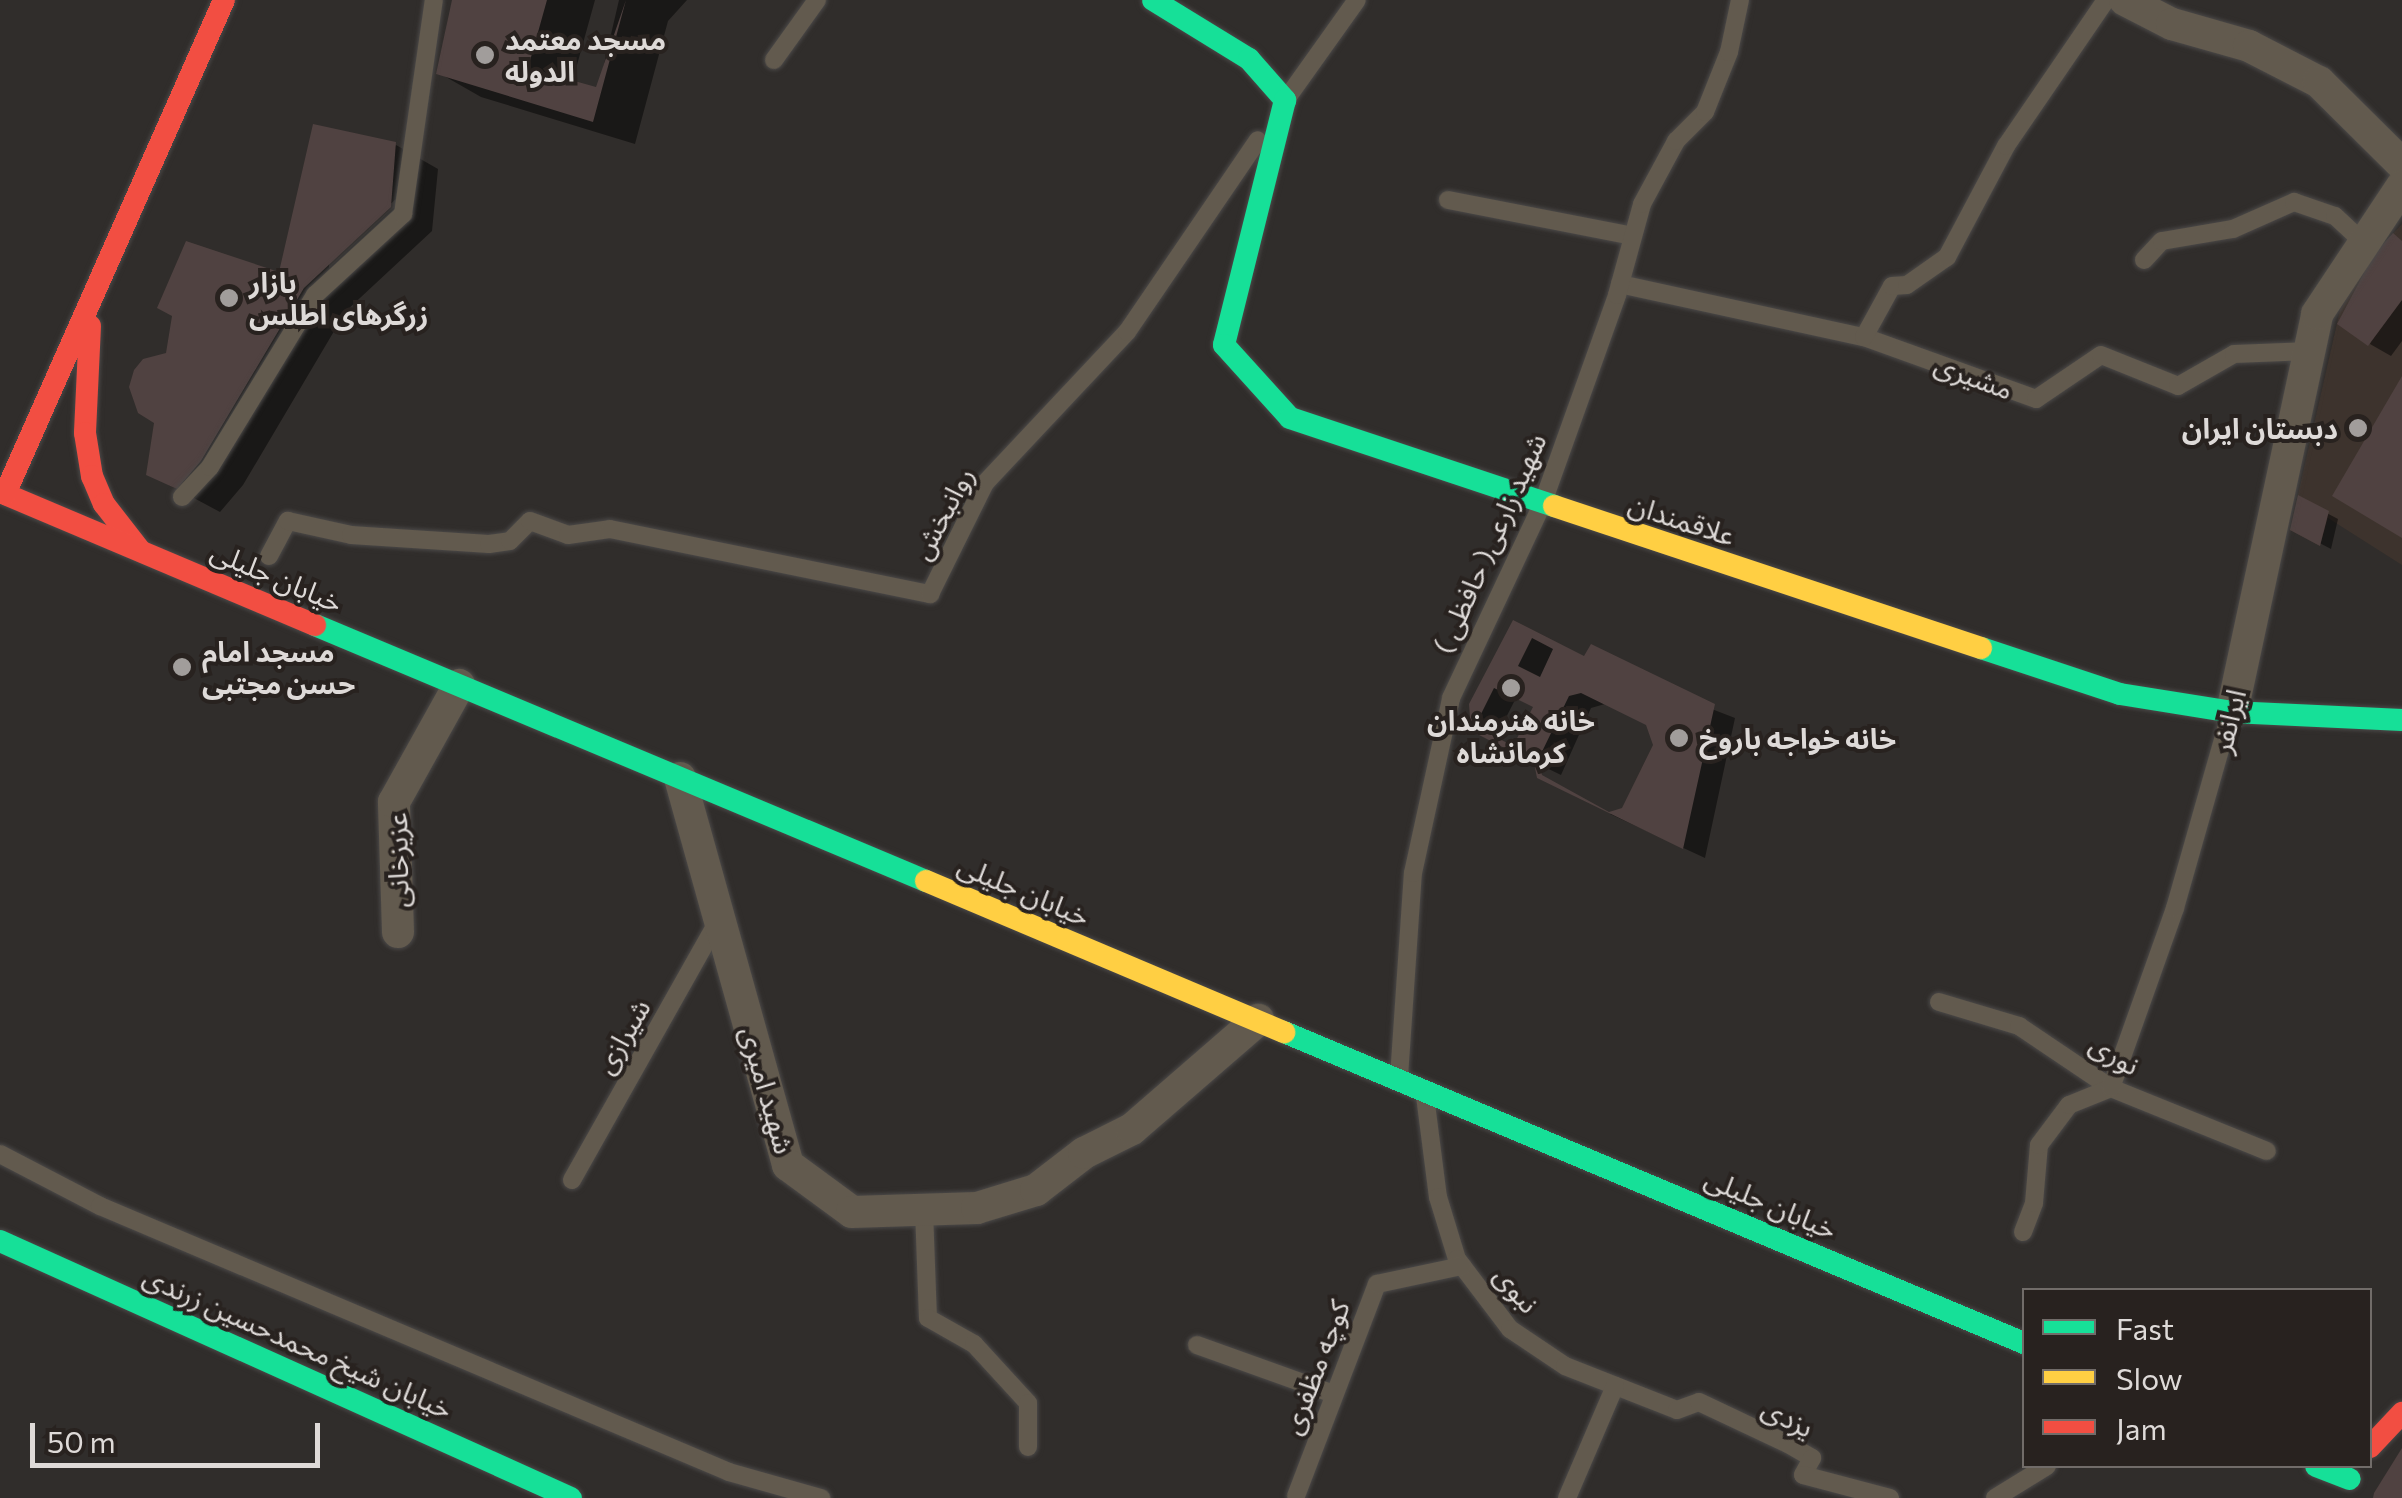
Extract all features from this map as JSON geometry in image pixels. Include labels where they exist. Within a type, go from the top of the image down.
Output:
[{"type":"main road","points":[[2,493],[224,0]]},
{"type":"main road","points":[[1153,0],[1249,59],[1285,100]]},
{"type":"main road","name":"علاقمندان","points":[[1285,100],[1224,345],[1290,418],[1542,505],[2120,694],[2232,712],[2402,720]]},
{"type":"main road","points":[[90,303],[85,433],[92,476],[104,504],[141,552]]},
{"type":"main road","name":"خیابان جلیلی","points":[[2,493],[2022,1341]]},
{"type":"main road","name":"خیابان شیخ محمدحسین زرندی","points":[[0,1241],[571,1498]]},
{"type":"main road","points":[[2372,1445],[2402,1412]]},
{"type":"main road","points":[[2321,1468],[2351,1481]]},
{"type":"street","points":[[2125,0],[2172,24],[2248,46],[2319,82],[2402,164]]},
{"type":"street","name":"ایرانفر","points":[[2232,712],[2317,314],[2402,186]]},
{"type":"street","name":"عزیزخانی","points":[[398,932],[394,802],[458,685]]},
{"type":"street","name":"شهید امیری","points":[[680,778],[788,1165],[852,1212],[977,1208],[1036,1190],[1084,1153],[1132,1129],[1258,1020]]},
{"type":"lane","points":[[182,497],[210,466],[315,294],[403,214],[434,0]]},
{"type":"lane","points":[[774,60],[817,0]]},
{"type":"lane","name":"روانبخش","points":[[269,556],[288,522],[351,535],[490,544],[510,542],[530,521],[568,536],[610,529],[930,594],[985,483],[1127,332],[1357,0]]},
{"type":"lane","name":"شهید زارعی( حافظی )","points":[[1399,1080],[1413,873],[1451,698],[1542,505],[1620,284],[1632,236],[1676,142],[1704,112],[1729,52],[1740,0]]},
{"type":"lane","points":[[1864,336],[1892,286],[1907,284],[1947,257],[2006,146],[2106,0]]},
{"type":"lane","points":[[1448,200],[1632,236]]},
{"type":"lane","points":[[2144,260],[2162,240],[2233,230],[2294,202],[2336,216],[2364,244]]},
{"type":"lane","name":"مشیری","points":[[1620,284],[1864,336],[2036,399],[2100,355],[2178,386],[2234,354],[2310,351]]},
{"type":"lane","name":"ایرانفر","points":[[2110,1088],[2176,908],[2232,712]]},
{"type":"lane","name":"شیرازی","points":[[572,1180],[720,919]]},
{"type":"lane","name":"نوری","points":[[1939,1002],[2019,1026],[2110,1088],[2267,1151]]},
{"type":"lane","points":[[2022,1232],[2034,1202],[2039,1145],[2069,1105],[2110,1088]]},
{"type":"lane","name":"نبوی","points":[[1425,1091],[1438,1197],[1462,1266],[1510,1329],[1565,1366],[1677,1410],[1699,1402]]},
{"type":"lane","points":[[0,1154],[100,1206],[729,1472],[821,1498]]},
{"type":"lane","points":[[924,1210],[928,1318],[946,1323],[996,1363],[1028,1404],[1028,1447]]},
{"type":"lane","name":"کوچه مظفری","points":[[1296,1496],[1377,1284],[1462,1266]]},
{"type":"lane","points":[[1197,1345],[1334,1394]]},
{"type":"lane","points":[[1566,1498],[1615,1386]]},
{"type":"lane","name":"یزدی","points":[[1699,1402],[1812,1458],[1803,1475],[1890,1498]]},
{"type":"lane","points":[[1994,1498],[2044,1468]]},
{"type":"shaded area","name":"دبستان ایران","points":[[2402,224],[2402,565],[2328,518],[2320,546],[2290,530],[2340,310],[2374,254]]},
{"type":"building","name":"مسجد معتمد الدوله","points":[[452,0],[547,0],[528,68],[596,87],[626,0],[593,122],[436,74]]},
{"type":"building","name":"بازار زرگرهای اطلس","points":[[313,124],[396,142],[391,207],[304,288],[201,461],[177,489],[146,475],[154,423],[138,413],[129,387],[134,370],[143,359],[166,353],[172,316],[157,308],[186,241],[279,272]]},
{"type":"building","points":[[2393,233],[2402,241],[2402,300],[2368,346],[2337,324],[2374,254]]},
{"type":"building","points":[[2402,376],[2402,538],[2332,496]]},
{"type":"building","points":[[2298,495],[2329,511],[2320,546],[2290,530]]},
{"type":"building","name":"خانه خواجه باروخ","points":[[1513,620],[1584,656],[1591,644],[1715,704],[1683,849],[1537,778],[1534,763],[1471,731],[1469,704]],"holes":[[[1532,638],[1553,649],[1540,677],[1518,666]],[[1494,688],[1533,707],[1513,746],[1475,726]],[[1581,693],[1646,725],[1653,745],[1622,808],[1609,812],[1542,775],[1538,760],[1569,696]]]},
{"type":"building","points":[[2402,1448],[2402,1498],[2373,1498],[2374,1493]]},
{"type":"traffic: fast","points":[[1153,0],[1249,59],[1285,100],[1224,345],[1290,418],[1554,506]]},
{"type":"traffic: fast","points":[[315,625],[926,881]]},
{"type":"traffic: fast","points":[[1981,648],[2120,694],[2232,712],[2402,720]]},
{"type":"traffic: fast","points":[[1284,1032],[2022,1342]]},
{"type":"traffic: fast","points":[[0,1241],[571,1498]]},
{"type":"traffic: fast","points":[[2321,1468],[2350,1479]]},
{"type":"traffic: slow","points":[[1554,506],[1981,648]]},
{"type":"traffic: slow","points":[[926,881],[1284,1032]]},
{"type":"traffic: jam","points":[[5,494],[224,0]]},
{"type":"traffic: jam","points":[[90,326],[85,433],[92,476],[104,504],[139,549]]},
{"type":"traffic: jam","points":[[0,492],[315,625]]},
{"type":"traffic: jam","points":[[2372,1445],[2402,1413]]},
{"type":"place","name":"مسجد معتمد الدوله","points":[[485,55]]},
{"type":"place","name":"بازار زرگرهای اطلس","points":[[229,298]]},
{"type":"place","name":"دبستان ایران","points":[[2358,428]]},
{"type":"place","name":"مسجد امام حسن مجتبی","points":[[182,667]]},
{"type":"place","name":"خانه هنرمندان کرمانشاه","points":[[1511,688]]},
{"type":"place","name":"خانه خواجه باروخ","points":[[1679,738]]}]
